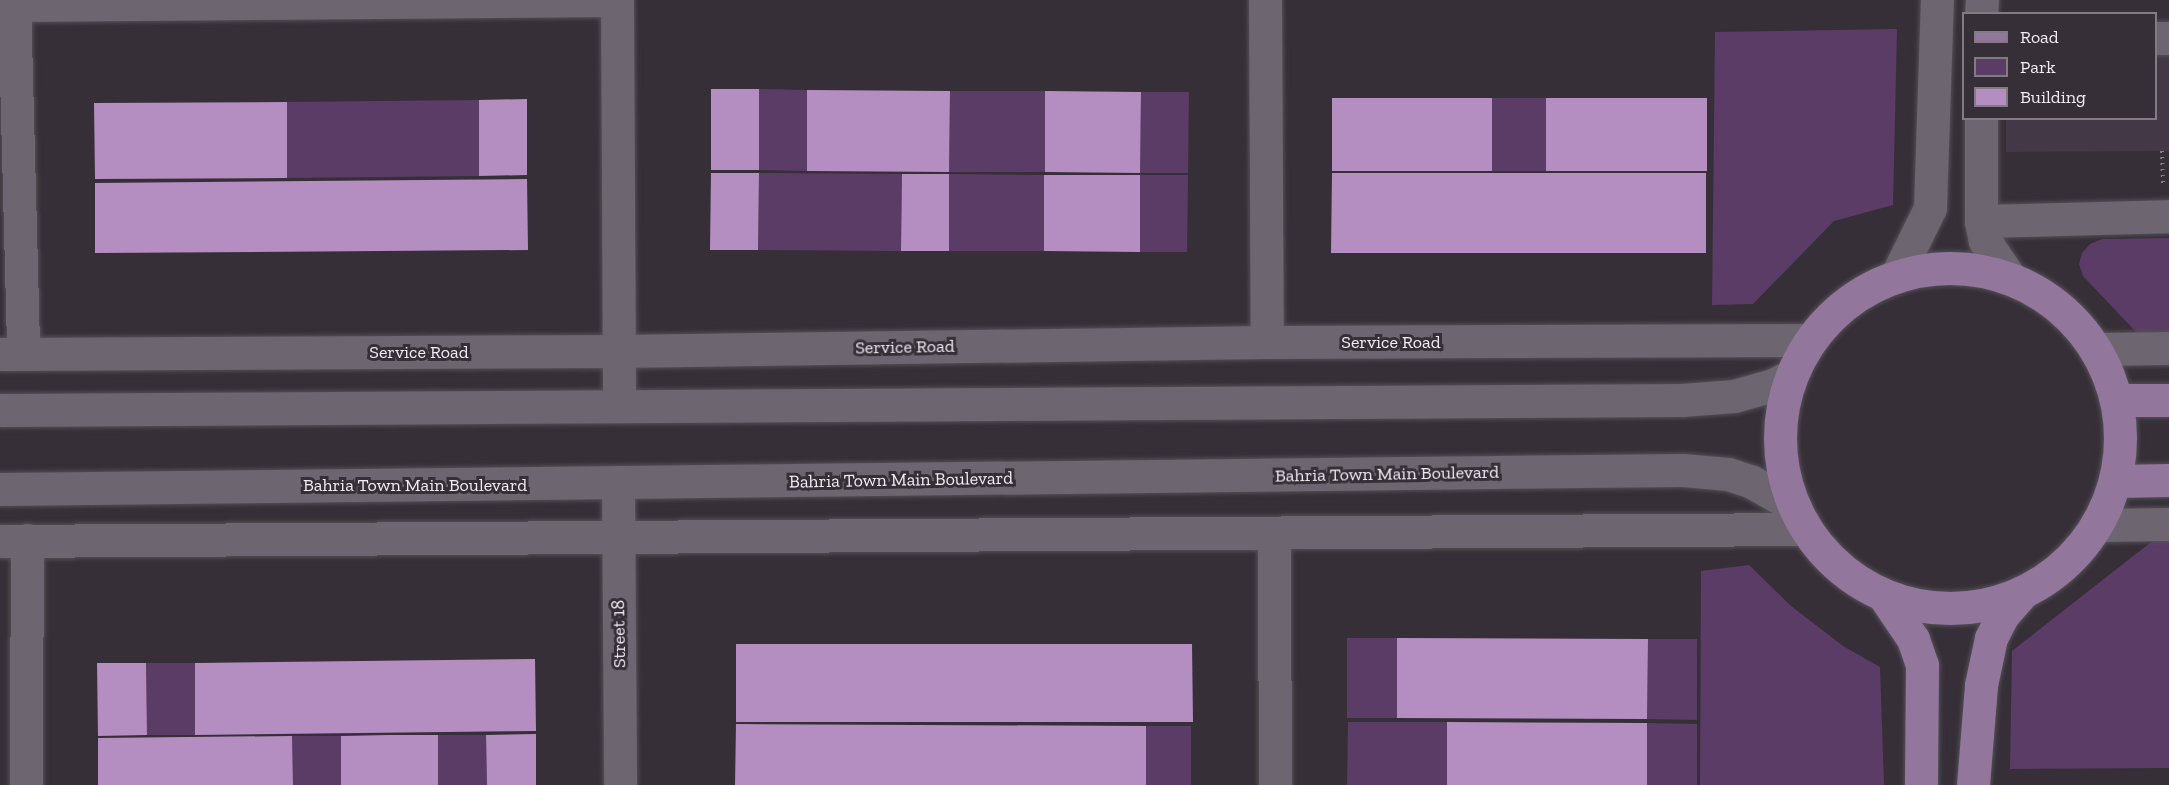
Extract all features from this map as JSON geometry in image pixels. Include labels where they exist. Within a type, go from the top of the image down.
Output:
[{"type":"main road","points":[[1954,267],[2010,278],[2044,294],[2073,319],[2096,349],[2116,400],[2120,440],[2115,481],[2097,525],[2077,552],[2051,575],[2023,592],[1989,604],[1954,609],[1918,606],[1884,596],[1854,579],[1836,564],[1800,517],[1784,474],[1780,442],[1782,408],[1791,376],[1810,340],[1834,312],[1863,290],[1897,275],[1954,267]]},
{"type":"main road","points":[[2116,400],[2169,400]]},
{"type":"main road","points":[[2115,481],[2169,480]]},
{"type":"main road","points":[[1973,785],[1981,686],[1991,638],[2002,616],[2023,592]]},
{"type":"main road","points":[[1884,596],[1913,639],[1922,664],[1921,785]]},
{"type":"street","points":[[12,354],[13,2],[611,0]]},
{"type":"street","points":[[617,0],[619,405]]},
{"type":"street","points":[[1265,0],[1267,342]]},
{"type":"street","points":[[1897,275],[1930,208],[1936,0]]},
{"type":"street","points":[[1981,120],[1981,221],[1985,241],[2010,278]]},
{"type":"street","points":[[1981,221],[2169,216]]},
{"type":"street","name":"Service Road","points":[[12,354],[618,351],[1267,342],[1810,340]]},
{"type":"street","points":[[2096,349],[2169,348]]},
{"type":"street","points":[[0,410],[1682,400],[1734,396],[1773,385],[1791,376]]},
{"type":"street","name":"Bahria Town Main Boulevard","points":[[0,489],[618,484],[1683,470],[1728,474],[1752,482],[1800,517]]},
{"type":"street","name":"Street 18","points":[[618,484],[620,785]]},
{"type":"street","points":[[26,785],[13,541],[618,535],[1274,534],[1800,517]]},
{"type":"street","points":[[2097,525],[2169,524]]},
{"type":"street","points":[[1274,534],[1275,785]]},
{"type":"shaded area","points":[[2157,51],[2169,51],[2169,151],[2006,152],[2006,120],[2157,120]]},
{"type":"green space","points":[[1897,29],[1893,205],[1834,221],[1753,304],[1712,305],[1715,32]]},
{"type":"green space","points":[[759,89],[807,90],[807,171],[759,170]]},
{"type":"green space","points":[[950,91],[1045,91],[1045,172],[949,172]]},
{"type":"green space","points":[[1141,92],[1189,92],[1188,173],[1140,173]]},
{"type":"green space","points":[[1492,98],[1546,98],[1546,171],[1492,171]]},
{"type":"green space","points":[[479,100],[479,176],[287,178],[287,102]]},
{"type":"green space","points":[[759,173],[902,174],[901,251],[758,250]]},
{"type":"green space","points":[[949,174],[1044,175],[1044,251],[949,251]]},
{"type":"green space","points":[[1140,175],[1188,175],[1187,252],[1140,252]]},
{"type":"green space","points":[[2169,238],[2169,332],[2136,332],[2083,276],[2079,264],[2082,253],[2090,244],[2102,239]]},
{"type":"green space","points":[[2155,539],[2169,539],[2169,768],[2010,769],[2012,651]]},
{"type":"green space","points":[[1749,565],[1791,606],[1843,646],[1880,667],[1884,785],[1700,785],[1701,571]]},
{"type":"green space","points":[[1347,638],[1397,638],[1397,718],[1347,718]]},
{"type":"green space","points":[[1648,639],[1697,639],[1697,720],[1647,719]]},
{"type":"green space","points":[[146,663],[195,663],[195,735],[147,735]]},
{"type":"green space","points":[[1348,722],[1447,722],[1447,785],[1347,785]]},
{"type":"green space","points":[[1647,723],[1697,724],[1697,785],[1647,785]]},
{"type":"green space","points":[[1146,726],[1191,726],[1191,785],[1146,785]]},
{"type":"green space","points":[[438,735],[486,735],[487,785],[438,785]]},
{"type":"green space","points":[[292,736],[341,736],[341,785],[293,785]]},
{"type":"building","points":[[711,89],[759,89],[759,170],[711,170]]},
{"type":"building","points":[[807,90],[950,91],[949,172],[807,171]]},
{"type":"building","points":[[1045,91],[1141,92],[1140,173],[1045,172]]},
{"type":"building","points":[[1332,98],[1492,98],[1492,171],[1332,171]]},
{"type":"building","points":[[1546,98],[1707,98],[1707,171],[1546,171]]},
{"type":"building","points":[[527,99],[527,175],[479,176],[479,100]]},
{"type":"building","points":[[287,102],[287,178],[95,179],[94,103]]},
{"type":"building","points":[[711,173],[759,173],[758,250],[710,250]]},
{"type":"building","points":[[1332,173],[1706,173],[1706,253],[1331,253]]},
{"type":"building","points":[[902,174],[949,174],[949,251],[901,251]]},
{"type":"building","points":[[1044,175],[1140,175],[1140,252],[1044,251]]},
{"type":"building","points":[[527,179],[528,250],[95,253],[95,183]]},
{"type":"building","points":[[1397,638],[1648,639],[1647,719],[1397,718]]},
{"type":"building","points":[[736,644],[1192,644],[1193,722],[736,722]]},
{"type":"building","points":[[535,659],[536,731],[195,735],[195,663]]},
{"type":"building","points":[[97,663],[146,663],[147,735],[98,736]]},
{"type":"building","points":[[1447,722],[1647,723],[1647,785],[1447,785]]},
{"type":"building","points":[[736,724],[1146,726],[1146,785],[735,785]]},
{"type":"building","points":[[536,734],[536,785],[487,785],[486,735]]},
{"type":"building","points":[[438,735],[438,785],[341,785],[341,736]]},
{"type":"building","points":[[292,736],[293,785],[98,785],[98,738]]}]
